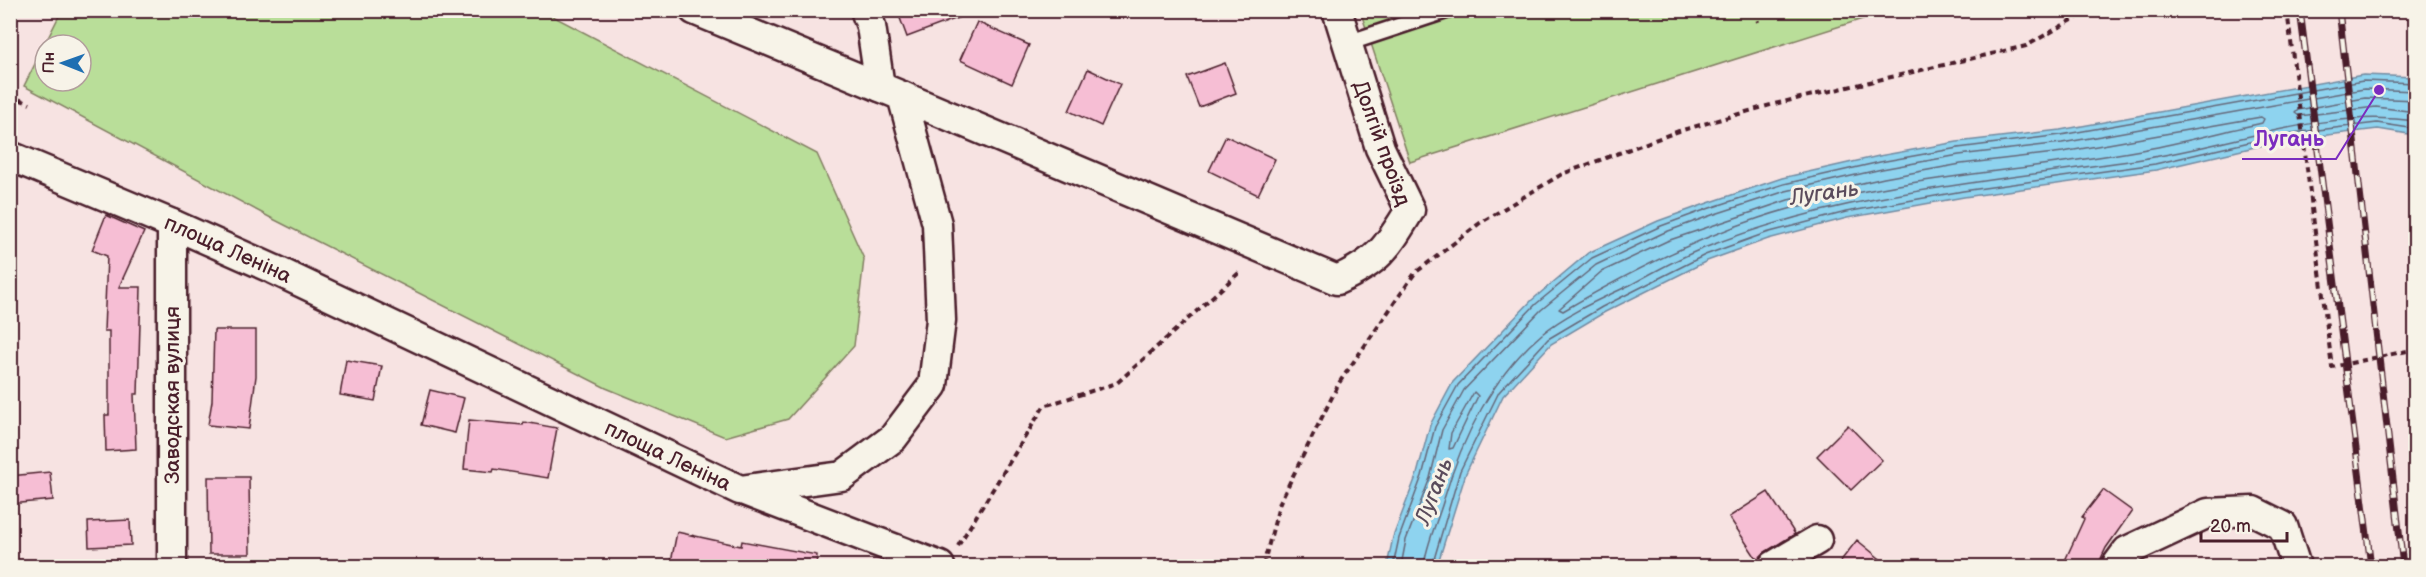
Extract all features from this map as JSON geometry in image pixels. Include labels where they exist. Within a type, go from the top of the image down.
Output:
[{"type":"street","points":[[694,10],[1264,249]]},
{"type":"street","name":"площа Леніна","points":[[10,156],[172,224],[740,490],[842,476],[893,438],[933,385],[941,320],[937,224],[865,10]]},
{"type":"street","name":"Долгій проїзд","points":[[1264,249],[1337,280],[1364,268],[1389,246],[1410,210],[1380,148],[1337,10]]},
{"type":"street","name":"Заводская вулиця","points":[[172,224],[172,567]]},
{"type":"street","points":[[740,490],[946,562]]},
{"type":"street","points":[[2116,567],[2127,551],[2208,513],[2253,511],[2283,526],[2296,567]]},
{"type":"street","points":[[1773,567],[1817,540]]},
{"type":"lane","points":[[1348,43],[1448,10]]},
{"type":"path","points":[[1755,10],[1758,22]]},
{"type":"path","points":[[1263,567],[1280,501],[1339,383],[1414,273],[1480,223],[1562,174],[1679,131],[1774,104],[2026,46],[2090,10]]},
{"type":"path","points":[[2287,10],[2332,367],[2415,349]]},
{"type":"path","points":[[10,95],[30,104]]},
{"type":"path","points":[[946,562],[1044,406],[1118,383],[1264,249]]},
{"type":"green space","points":[[62,10],[543,11],[817,154],[864,259],[854,346],[788,419],[725,437],[606,388],[271,218],[37,93],[93,93],[93,33],[50,33]]},
{"type":"green space","points":[[1360,10],[1888,11],[1410,162]]},
{"type":"green space","points":[[33,68],[33,91],[24,86]]},
{"type":"water","points":[[2363,75],[2415,77],[2415,135],[2378,129],[2285,140],[2156,170],[1964,197],[1847,218],[1768,239],[1707,261],[1605,312],[1551,344],[1503,396],[1466,473],[1437,566],[1387,566],[1393,537],[1417,474],[1430,425],[1453,382],[1532,300],[1588,253],[1658,221],[1782,178],[1879,156],[1957,142],[2060,130]]},
{"type":"building","points":[[897,10],[971,10],[971,13],[907,37]]},
{"type":"building","points":[[977,22],[1029,45],[1012,84],[960,60]]},
{"type":"building","points":[[1225,63],[1236,93],[1199,107],[1187,77]]},
{"type":"building","points":[[1088,69],[1120,84],[1101,126],[1069,111]]},
{"type":"building","points":[[1226,136],[1275,159],[1258,195],[1209,171]]},
{"type":"building","points":[[106,215],[144,232],[119,287],[141,287],[138,394],[134,394],[136,449],[106,451],[105,415],[109,415],[109,331],[104,331],[107,256],[92,250]]},
{"type":"building","points":[[214,330],[256,330],[256,376],[249,429],[208,425],[212,401]]},
{"type":"building","points":[[346,360],[382,366],[375,401],[340,395]]},
{"type":"building","points":[[430,390],[464,398],[455,433],[421,425]]},
{"type":"building","points":[[469,420],[523,425],[524,422],[557,428],[548,478],[494,469],[493,472],[464,469]]},
{"type":"building","points":[[1848,425],[1882,460],[1851,490],[1817,456]]},
{"type":"building","points":[[50,472],[53,500],[10,504],[10,476]]},
{"type":"building","points":[[208,477],[249,477],[250,554],[209,554]]},
{"type":"building","points":[[2103,490],[2132,511],[2106,548],[2097,567],[2062,567],[2084,519],[2082,517]]},
{"type":"building","points":[[1768,492],[1795,534],[1765,552],[1758,561],[1729,517]]},
{"type":"building","points":[[130,520],[131,545],[89,547],[88,522]]},
{"type":"building","points":[[677,532],[741,546],[742,541],[817,555],[816,567],[670,567]]},
{"type":"building","points":[[1857,540],[1890,567],[1836,567]]},
{"type":"railway","points":[[2300,10],[2371,566]]},
{"type":"railway","points":[[2339,10],[2403,566]]},
{"type":"place","name":"Лугань","points":[[2379,90]]}]
